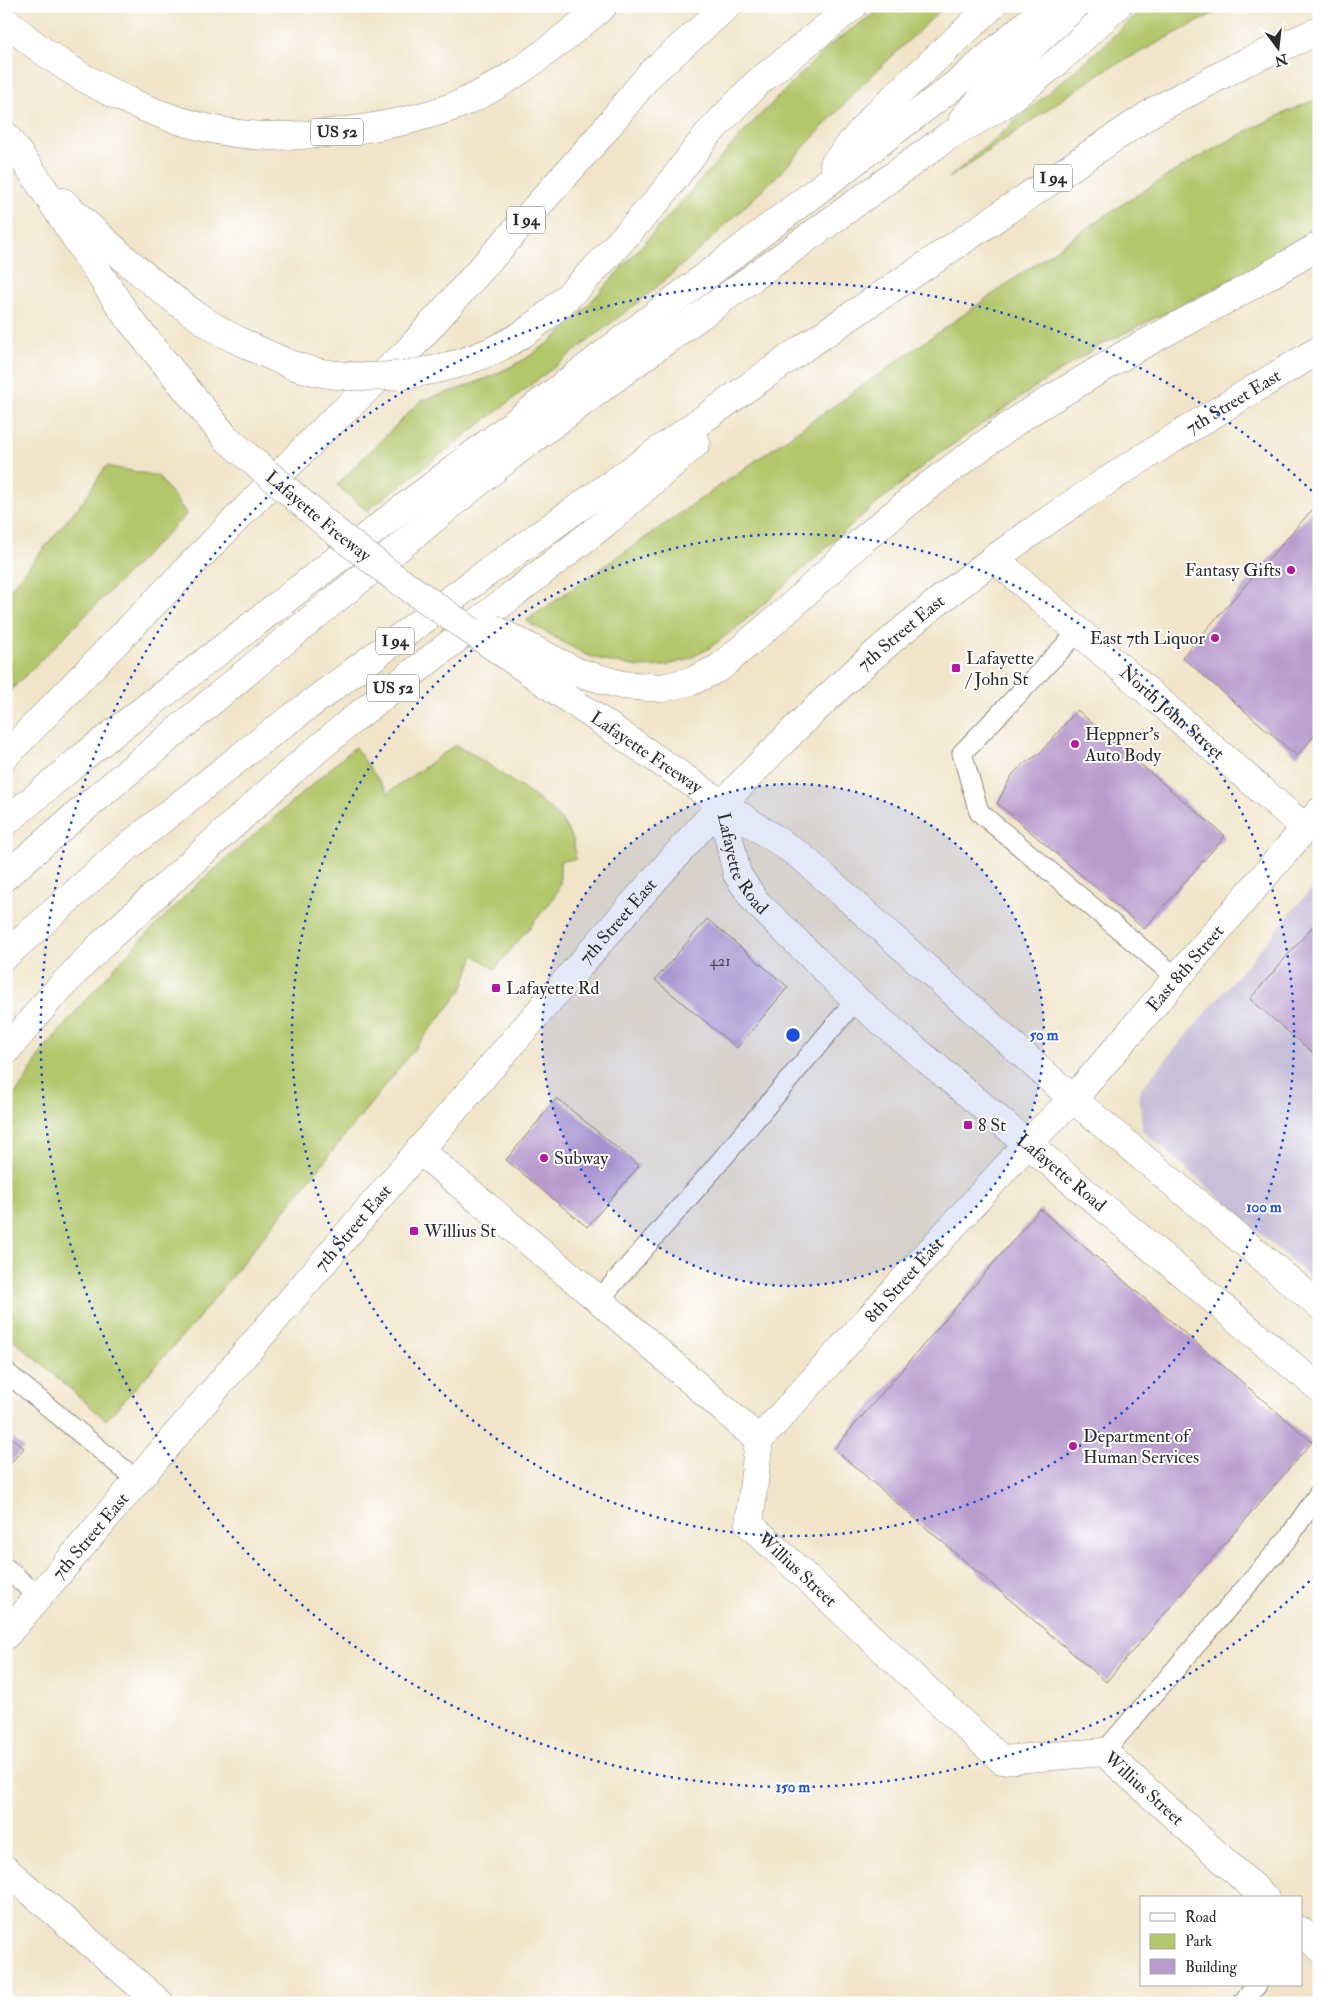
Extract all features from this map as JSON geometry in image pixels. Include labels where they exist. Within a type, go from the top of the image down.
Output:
[{"type":"main road","name":"US 52","points":[[6,21],[53,60],[101,87],[139,105],[197,124],[224,130],[270,136],[323,134],[375,128],[460,104],[504,81],[556,44],[602,6]]},
{"type":"main road","name":"I 94","points":[[6,756],[322,431],[407,352],[599,136],[650,74],[727,6]]},
{"type":"main road","points":[[34,173],[122,256],[185,308],[243,344],[292,365],[321,373],[354,376],[396,376],[434,370],[475,358],[508,343],[543,319],[579,285],[658,200],[707,135],[757,83],[853,6]]},
{"type":"main road","points":[[799,205],[874,117],[992,6]]},
{"type":"main road","points":[[6,822],[100,744],[380,526],[965,77],[1047,6]]},
{"type":"main road","points":[[947,137],[1018,59],[1075,6]]},
{"type":"main road","points":[[6,876],[254,666],[518,450],[947,137],[1000,107],[1056,62],[1117,6]]},
{"type":"main road","name":"I 94","points":[[6,955],[122,852],[254,746],[488,571],[802,349],[1154,111],[1246,62],[1319,31]]},
{"type":"main road","name":"Lafayette Freeway","points":[[6,136],[34,173],[127,316],[226,438],[315,515],[394,577],[722,803]]},
{"type":"main road","points":[[394,577],[577,672],[622,685],[662,688],[692,682],[719,668],[786,611],[859,543],[928,486],[1023,416],[1131,351],[1242,291],[1319,246]]},
{"type":"main road","name":"US 52","points":[[6,1051],[52,996],[103,943],[292,771],[351,722],[610,519],[802,349]]},
{"type":"main road","name":"7th Street East","points":[[6,1635],[419,1150],[722,803],[840,685],[892,639],[994,558],[1157,447],[1319,350]]},
{"type":"main road","name":"North John Street","points":[[994,558],[1079,631],[1312,820]]},
{"type":"main road","name":"Lafayette Road","points":[[722,803],[737,874],[756,902],[856,1000],[1319,1388]]},
{"type":"main road","name":"Lafayette Road","points":[[722,803],[802,857],[1073,1099],[1319,1305]]},
{"type":"main road","name":"East 8th Street","points":[[1050,1122],[1073,1099],[1312,820]]},
{"type":"main road","name":"8th Street East","points":[[760,1440],[1028,1143],[1050,1122]]},
{"type":"main road","points":[[419,1150],[599,1300],[760,1440]]},
{"type":"main road","name":"Willius Street","points":[[760,1440],[749,1524],[1002,1760],[1104,1752],[1262,1896]]},
{"type":"main road","points":[[6,1870],[160,2003]]},
{"type":"lane","points":[[1079,631],[962,753],[979,812],[1177,978]]},
{"type":"lane","points":[[599,1300],[711,1172],[856,1000]]},
{"type":"lane","points":[[6,1372],[138,1481]]},
{"type":"lane","points":[[1104,1752],[1289,1537],[1319,1492]]},
{"type":"lane","points":[[6,1568],[39,1597]]},
{"type":"lane","points":[[1242,2003],[1256,1986]]},
{"type":"shaded area","points":[[1319,880],[1319,1285],[1142,1130],[1139,1091]]},
{"type":"green space","points":[[884,6],[945,6],[865,82],[777,176],[703,247],[645,297],[367,511],[337,485],[420,401],[492,376],[525,359],[551,341],[572,323],[754,121],[830,45]]},
{"type":"green space","points":[[1153,6],[1228,6],[1102,72],[949,178],[1102,47],[1132,18]]},
{"type":"green space","points":[[1319,98],[1319,223],[1305,237],[1281,255],[1097,347],[1031,390],[929,461],[864,514],[739,626],[708,649],[686,660],[665,666],[640,667],[610,662],[586,655],[526,621],[1085,229],[1222,144]]},
{"type":"green space","points":[[106,466],[158,476],[187,514],[6,695],[6,594],[84,500]]},
{"type":"green space","points":[[455,745],[476,756],[550,808],[564,824],[573,839],[576,859],[560,861],[560,884],[554,898],[495,969],[474,955],[462,990],[191,1327],[106,1420],[6,1333],[6,1105],[23,1084],[41,1053],[126,955],[192,889],[355,747],[388,793]]},
{"type":"building","points":[[1319,502],[1319,730],[1297,756],[1182,657]]},
{"type":"building","points":[[1077,710],[1225,836],[1144,929],[997,803],[1012,775],[1022,765],[1039,754]]},
{"type":"building","points":[[707,919],[788,987],[737,1048],[655,980]]},
{"type":"building","points":[[1319,919],[1319,1058],[1250,999]]},
{"type":"building","points":[[557,1098],[639,1166],[587,1227],[506,1160]]},
{"type":"building","name":"Department of Human Services","points":[[1040,1209],[1312,1442],[1106,1682],[834,1449]]},
{"type":"building","points":[[6,1433],[24,1448],[6,1468]]},
{"type":"place","name":"Fantasy Gifts","points":[[1291,570]]},
{"type":"place","name":"East 7th Liquor","points":[[1215,638]]},
{"type":"place","name":"Lafayette / John St","points":[[956,668]]},
{"type":"place","name":"Heppner's Auto Body","points":[[1075,744]]},
{"type":"place","name":"Lafayette Rd","points":[[496,988]]},
{"type":"place","name":"8 St","points":[[968,1125]]},
{"type":"place","name":"Subway","points":[[544,1158]]},
{"type":"place","name":"Willius St","points":[[414,1231]]},
{"type":"place","name":"Department of Human Services","points":[[1073,1446]]}]
